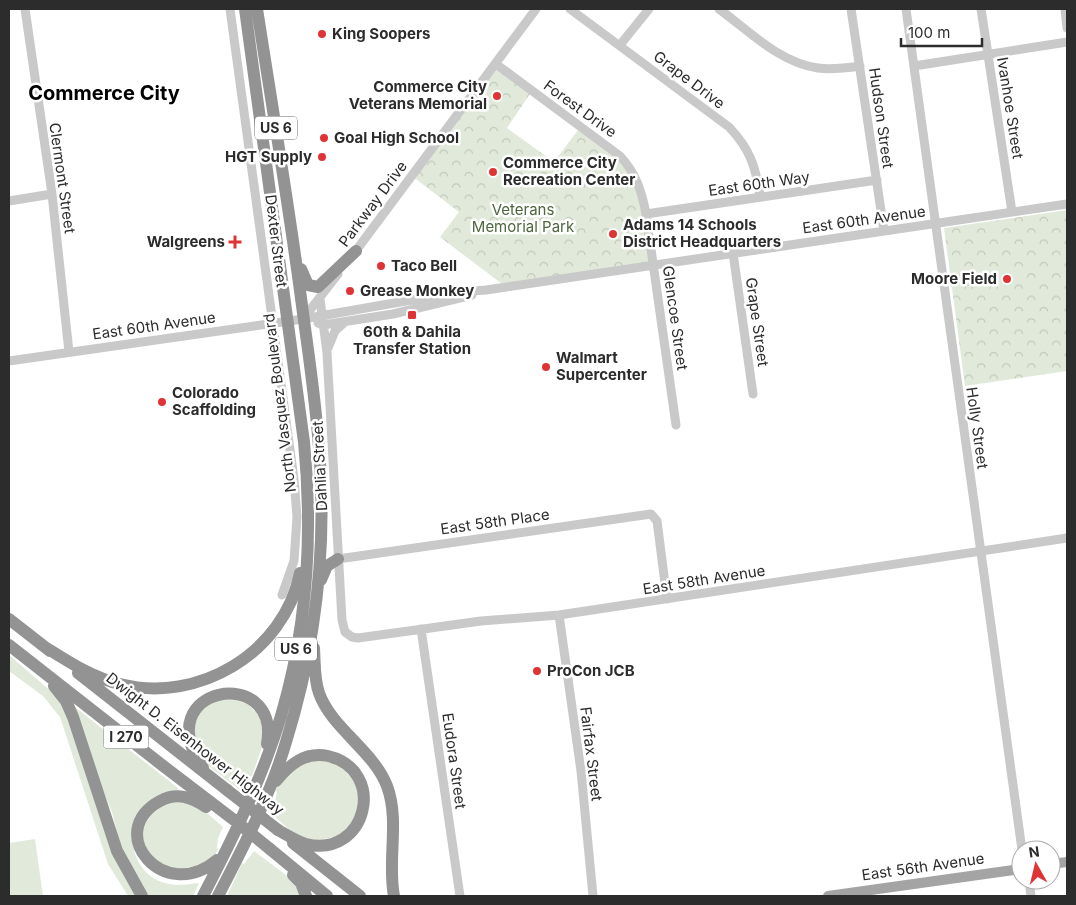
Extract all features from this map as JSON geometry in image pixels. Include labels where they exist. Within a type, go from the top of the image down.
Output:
[{"type":"highway","name":"North Vasquez Boulevard","points":[[203,896],[262,771],[281,716],[298,643],[307,562],[304,442],[244,9]]},
{"type":"highway","name":"North Vasquez Boulevard","points":[[218,896],[270,789],[291,725],[303,677],[313,624],[317,595],[321,525],[320,460],[303,319],[294,247],[257,9]]},
{"type":"highway","points":[[294,247],[306,283],[315,288],[325,282],[356,251]]},
{"type":"highway","points":[[45,647],[96,676],[131,687],[169,688],[190,685],[218,675],[234,667],[252,652],[273,630],[288,607],[298,580],[307,524]]},
{"type":"highway","points":[[317,595],[324,571],[327,566],[338,559]]},
{"type":"highway","name":"Dwight D. Eisenhower Highway","points":[[9,619],[360,896]]},
{"type":"highway","points":[[313,624],[315,671],[320,695],[330,712],[378,769],[388,788],[392,817],[394,896]]},
{"type":"highway","name":"I 270","points":[[9,644],[217,811]]},
{"type":"highway","points":[[34,664],[62,696],[73,717],[117,851],[142,896]]},
{"type":"highway","points":[[207,774],[195,754],[189,736],[189,727],[191,719],[199,706],[215,695],[224,693],[234,693],[248,698],[262,712],[268,731],[262,771]]},
{"type":"highway","points":[[270,789],[293,763],[310,756],[322,755],[335,758],[347,765],[357,776],[363,792],[364,806],[359,822],[353,830],[338,841],[329,844],[308,844],[295,840],[278,830]]},
{"type":"highway","points":[[229,844],[204,873],[184,881],[174,881],[164,878],[150,869],[141,858],[137,840],[139,828],[145,814],[156,803],[169,797],[194,799],[238,823],[327,896]]},
{"type":"highway","points":[[270,849],[301,884],[306,896]]},
{"type":"highway","points":[[225,896],[238,858]]},
{"type":"main road","name":"East 56th Avenue","points":[[828,896],[871,893],[1011,870]]},
{"type":"street","name":"Clermont Street","points":[[25,9],[52,194],[69,352]]},
{"type":"street","name":"Dexter Street","points":[[230,9],[294,479],[297,517],[294,561],[282,595]]},
{"type":"street","name":"Parkway Drive","points":[[303,319],[320,299],[536,9]]},
{"type":"street","name":"Grape Drive","points":[[570,9],[724,124],[736,135],[749,153],[755,168],[760,197]]},
{"type":"street","points":[[620,46],[649,9]]},
{"type":"street","points":[[719,9],[773,49],[798,63],[829,69],[860,66]]},
{"type":"street","name":"Hudson Street","points":[[852,9],[884,231]]},
{"type":"street","name":"Holly Street","points":[[906,9],[1021,840]]},
{"type":"street","name":"Ivanhoe Street","points":[[981,9],[1012,212]]},
{"type":"street","points":[[1064,9],[1067,28]]},
{"type":"street","points":[[914,66],[1067,42]]},
{"type":"street","name":"Forest Drive","points":[[496,64],[620,156],[637,179],[646,214]]},
{"type":"street","name":"East 60th Way","points":[[646,214],[876,180]]},
{"type":"street","points":[[9,201],[52,194]]},
{"type":"street","name":"East 60th Avenue","points":[[323,320],[457,292],[486,290],[1067,204]]},
{"type":"street","name":"Glencoe Street","points":[[646,214],[676,425]]},
{"type":"street","name":"Grape Street","points":[[733,253],[753,394]]},
{"type":"street","name":"East 60th Avenue","points":[[9,361],[303,319],[347,321],[414,309],[486,290]]},
{"type":"street","name":"Dahlia Street","points":[[320,299],[327,353],[338,559],[342,620],[345,632]]},
{"type":"street","points":[[327,353],[334,331],[347,321]]},
{"type":"street","name":"East 58th Place","points":[[338,559],[647,513],[655,516],[657,521],[667,599]]},
{"type":"street","name":"East 58th Avenue","points":[[345,632],[358,638],[481,621],[559,615],[1067,538]]},
{"type":"street","name":"Fairfax Street","points":[[559,615],[581,772],[593,896]]},
{"type":"street","name":"Eudora Street","points":[[421,629],[460,896]]},
{"type":"green space","name":"Veterans Memorial Park","points":[[496,64],[532,91],[507,128],[554,162],[581,126],[633,173],[654,265],[506,287],[440,237],[459,212],[412,176]]},
{"type":"green space","points":[[1067,210],[1067,371],[965,386],[944,228]]},
{"type":"green space","points":[[9,655],[52,692],[65,709],[137,896],[128,896],[108,864],[60,717],[43,696],[9,671]]},
{"type":"green space","points":[[234,699],[249,705],[258,715],[261,722],[263,744],[252,776],[250,776],[240,790],[207,765],[192,734],[200,711],[215,700]]},
{"type":"green space","points":[[74,708],[178,788],[179,793],[169,793],[132,838],[133,846],[138,861],[154,879],[173,885],[199,883],[193,896],[146,896],[122,853],[112,812]]},
{"type":"green space","points":[[308,759],[339,763],[359,788],[356,817],[340,836],[313,841],[293,833],[272,814],[277,792],[275,791],[278,784]]},
{"type":"green space","points":[[170,800],[197,804],[223,827],[218,838],[218,849],[215,856],[184,878],[142,852],[143,821]]},
{"type":"green space","points":[[35,839],[43,896],[9,896],[9,843]]},
{"type":"green space","points":[[254,851],[290,878],[303,896],[227,896],[242,863],[244,864]]},
{"type":"place","name":"King Soopers","points":[[322,34]]},
{"type":"place","name":"Commerce City Veterans Memorial","points":[[497,96]]},
{"type":"place","name":"Goal High School","points":[[324,138]]},
{"type":"place","name":"HGT Supply","points":[[322,157]]},
{"type":"place","name":"Commerce City Recreation Center","points":[[493,172]]},
{"type":"place","name":"Adams 14 Schools District Headquarters","points":[[613,234]]},
{"type":"place","name":"Walgreens","points":[[235,242]]},
{"type":"place","name":"Taco Bell","points":[[381,266]]},
{"type":"place","name":"Moore Field","points":[[1007,279]]},
{"type":"place","name":"Grease Monkey","points":[[350,291]]},
{"type":"place","name":"60th & Dahila Transfer Station","points":[[412,315]]},
{"type":"place","name":"Walmart Supercenter","points":[[546,367]]},
{"type":"place","name":"Colorado Scaffolding","points":[[162,402]]},
{"type":"place","name":"ProCon JCB","points":[[537,671]]},
{"type":"district","name":"Commerce City","points":[[104,93]]}]
